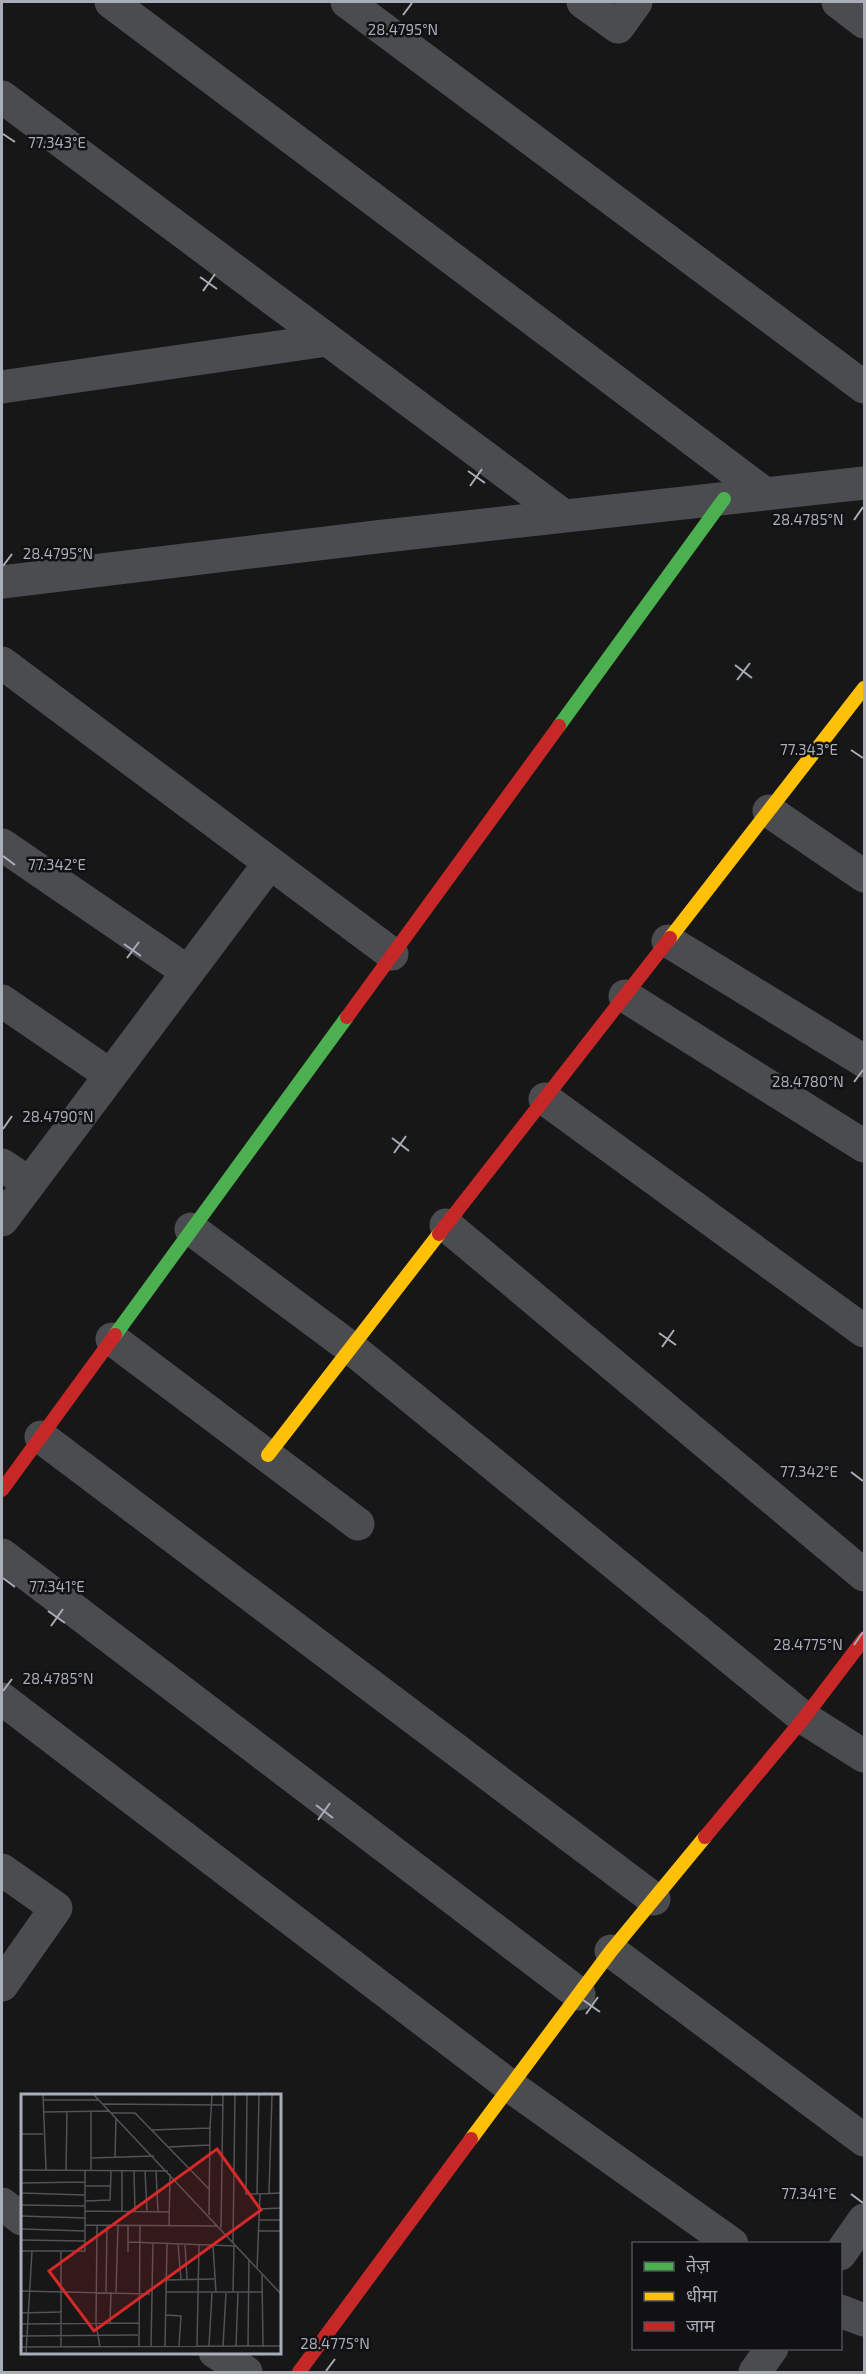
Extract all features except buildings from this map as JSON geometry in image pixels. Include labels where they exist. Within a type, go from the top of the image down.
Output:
[{"type":"street","points":[[111,2],[765,494]]},
{"type":"street","points":[[347,2],[864,387]]},
{"type":"street","points":[[583,2],[618,27],[636,2]]},
{"type":"street","points":[[2,97],[564,516]]},
{"type":"street","points":[[2,387],[327,340]]},
{"type":"street","points":[[2,582],[864,483]]},
{"type":"street","points":[[2,1490],[724,499]]},
{"type":"street","points":[[2,663],[392,954]]},
{"type":"street","points":[[268,1455],[864,688]]},
{"type":"street","points":[[769,811],[864,876]]},
{"type":"street","points":[[2,845],[188,972]]},
{"type":"street","points":[[2,1220],[269,864]]},
{"type":"street","points":[[668,940],[864,1061]]},
{"type":"street","points":[[625,996],[864,1146]]},
{"type":"street","points":[[2,1001],[110,1075]]},
{"type":"street","points":[[545,1099],[864,1331]]},
{"type":"street","points":[[2,1165],[28,1183]]},
{"type":"street","points":[[446,1225],[864,1575]]},
{"type":"street","points":[[191,1229],[351,1348],[804,1718],[864,1756]]},
{"type":"street","points":[[112,1339],[358,1524]]},
{"type":"street","points":[[40,1437],[654,1899]]},
{"type":"street","points":[[2,1555],[579,1994]]},
{"type":"street","points":[[299,2373],[611,1951],[804,1718],[864,1639]]},
{"type":"street","points":[[2,1699],[510,2086],[729,2242]]},
{"type":"street","points":[[2,1870],[56,1908],[2,1985]]},
{"type":"street","points":[[611,1951],[864,2140]]},
{"type":"street","points":[[2,2204],[21,2218]]},
{"type":"street","points":[[842,2251],[864,2220]]},
{"type":"street","points":[[842,2312],[864,2320]]},
{"type":"street","points":[[755,2373],[771,2350]]},
{"type":"street","points":[[216,2353],[246,2373]]},
{"type":"traffic: fast","points":[[559,726],[724,499]]},
{"type":"traffic: fast","points":[[115,1335],[347,1017]]},
{"type":"traffic: slow","points":[[670,938],[864,688]]},
{"type":"traffic: slow","points":[[268,1455],[439,1234]]},
{"type":"traffic: slow","points":[[471,2139],[611,1951],[705,1837]]},
{"type":"traffic: jam","points":[[347,1017],[559,726]]},
{"type":"traffic: jam","points":[[439,1234],[670,938]]},
{"type":"traffic: jam","points":[[2,1490],[115,1335]]},
{"type":"traffic: jam","points":[[705,1837],[804,1718],[864,1639]]},
{"type":"traffic: jam","points":[[299,2372],[471,2139]]}]
